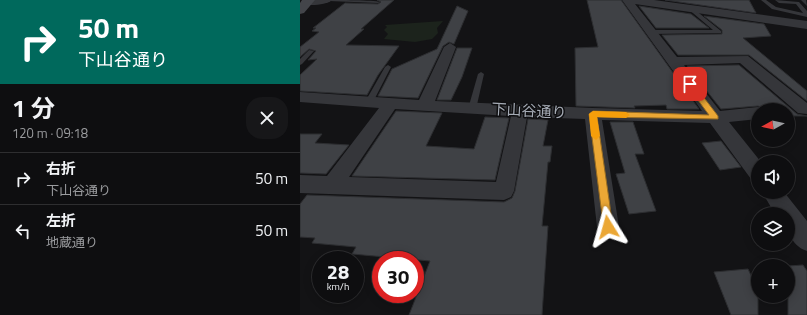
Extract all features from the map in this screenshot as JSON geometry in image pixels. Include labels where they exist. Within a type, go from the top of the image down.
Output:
[{"type":"street","points":[[305,4],[328,0]]},
{"type":"street","points":[[626,0],[751,164]]},
{"type":"street","points":[[632,0],[807,25]]},
{"type":"street","points":[[425,105],[450,47]]},
{"type":"street","points":[[673,61],[743,59],[806,109]]},
{"type":"street","name":"下山谷通り","points":[[300,97],[520,112],[716,118],[751,114]]},
{"type":"street","points":[[332,186],[391,103]]},
{"type":"street","points":[[795,110],[806,109]]},
{"type":"street","points":[[300,184],[504,191],[520,112]]},
{"type":"street","points":[[593,114],[608,227]]},
{"type":"street","points":[[778,199],[803,229]]},
{"type":"lane","points":[[328,0],[378,2]]},
{"type":"lane","points":[[763,0],[765,3],[780,10],[807,14]]},
{"type":"lane","points":[[777,0],[778,2],[797,3],[807,14]]},
{"type":"lane","points":[[803,0],[807,4]]},
{"type":"lane","points":[[650,32],[719,32],[689,7]]},
{"type":"lane","points":[[300,70],[303,67],[300,64],[311,50]]},
{"type":"lane","points":[[369,102],[388,67]]},
{"type":"lane","points":[[472,109],[481,74]]},
{"type":"shaded area","points":[[443,21],[437,28],[438,33],[432,39],[415,42],[384,39],[388,34],[384,30],[387,27],[385,25]]},
{"type":"building","points":[[377,0],[394,0],[361,29],[364,29],[346,45],[399,46],[378,75],[367,95],[300,91],[300,75],[317,59],[308,60],[316,51],[309,49],[300,57],[300,47],[319,32],[312,31],[316,28],[313,28],[345,3],[378,4],[381,2]]},
{"type":"building","points":[[587,0],[621,0],[699,109],[667,109],[666,105],[634,106],[635,108],[576,106],[575,48],[598,47]]},
{"type":"building","points":[[665,0],[749,0],[756,13]]},
{"type":"building","points":[[457,6],[468,11],[454,44],[449,42],[443,46],[418,98],[378,96],[392,69],[437,49]]},
{"type":"building","points":[[639,6],[691,14],[709,28],[656,28]]},
{"type":"building","points":[[704,16],[764,24],[771,36],[743,38],[807,91],[807,101],[749,55],[678,55],[662,35],[722,34],[722,30]]},
{"type":"building","points":[[457,48],[472,48],[462,77],[451,100],[437,100]]},
{"type":"building","points":[[739,65],[784,103],[751,103],[751,107],[721,109],[687,66]]},
{"type":"building","points":[[396,111],[442,113],[426,146],[474,149],[485,117],[509,118],[495,180],[352,176]]},
{"type":"building","points":[[795,112],[797,114],[807,116],[795,116]]},
{"type":"building","points":[[528,119],[548,120],[543,146],[552,146],[550,162],[548,162],[542,226],[548,226],[542,315],[409,315],[414,303],[424,303],[424,276],[430,261],[424,260],[424,251],[372,251],[372,256],[364,255],[364,251],[354,251],[356,247],[312,243],[315,238],[300,237],[300,204],[307,195],[504,202],[512,198],[515,191]]},
{"type":"building","points":[[610,122],[633,122],[644,154],[635,154],[656,211],[629,214],[616,174],[625,173]]},
{"type":"building","points":[[300,134],[322,134],[315,143],[349,145],[326,174],[300,173]]},
{"type":"building","points":[[721,141],[741,167],[720,170],[702,143]]},
{"type":"building","points":[[803,265],[807,271],[807,315],[788,315],[788,303],[795,303],[795,266]]},
{"type":"building","points":[[748,269],[751,275],[751,303],[758,303],[758,315],[731,315],[714,272]]},
{"type":"slow traffic","points":[[596,136],[593,114],[626,115]]},
{"type":"route","points":[[608,227],[593,114],[716,118],[690,84]]}]
